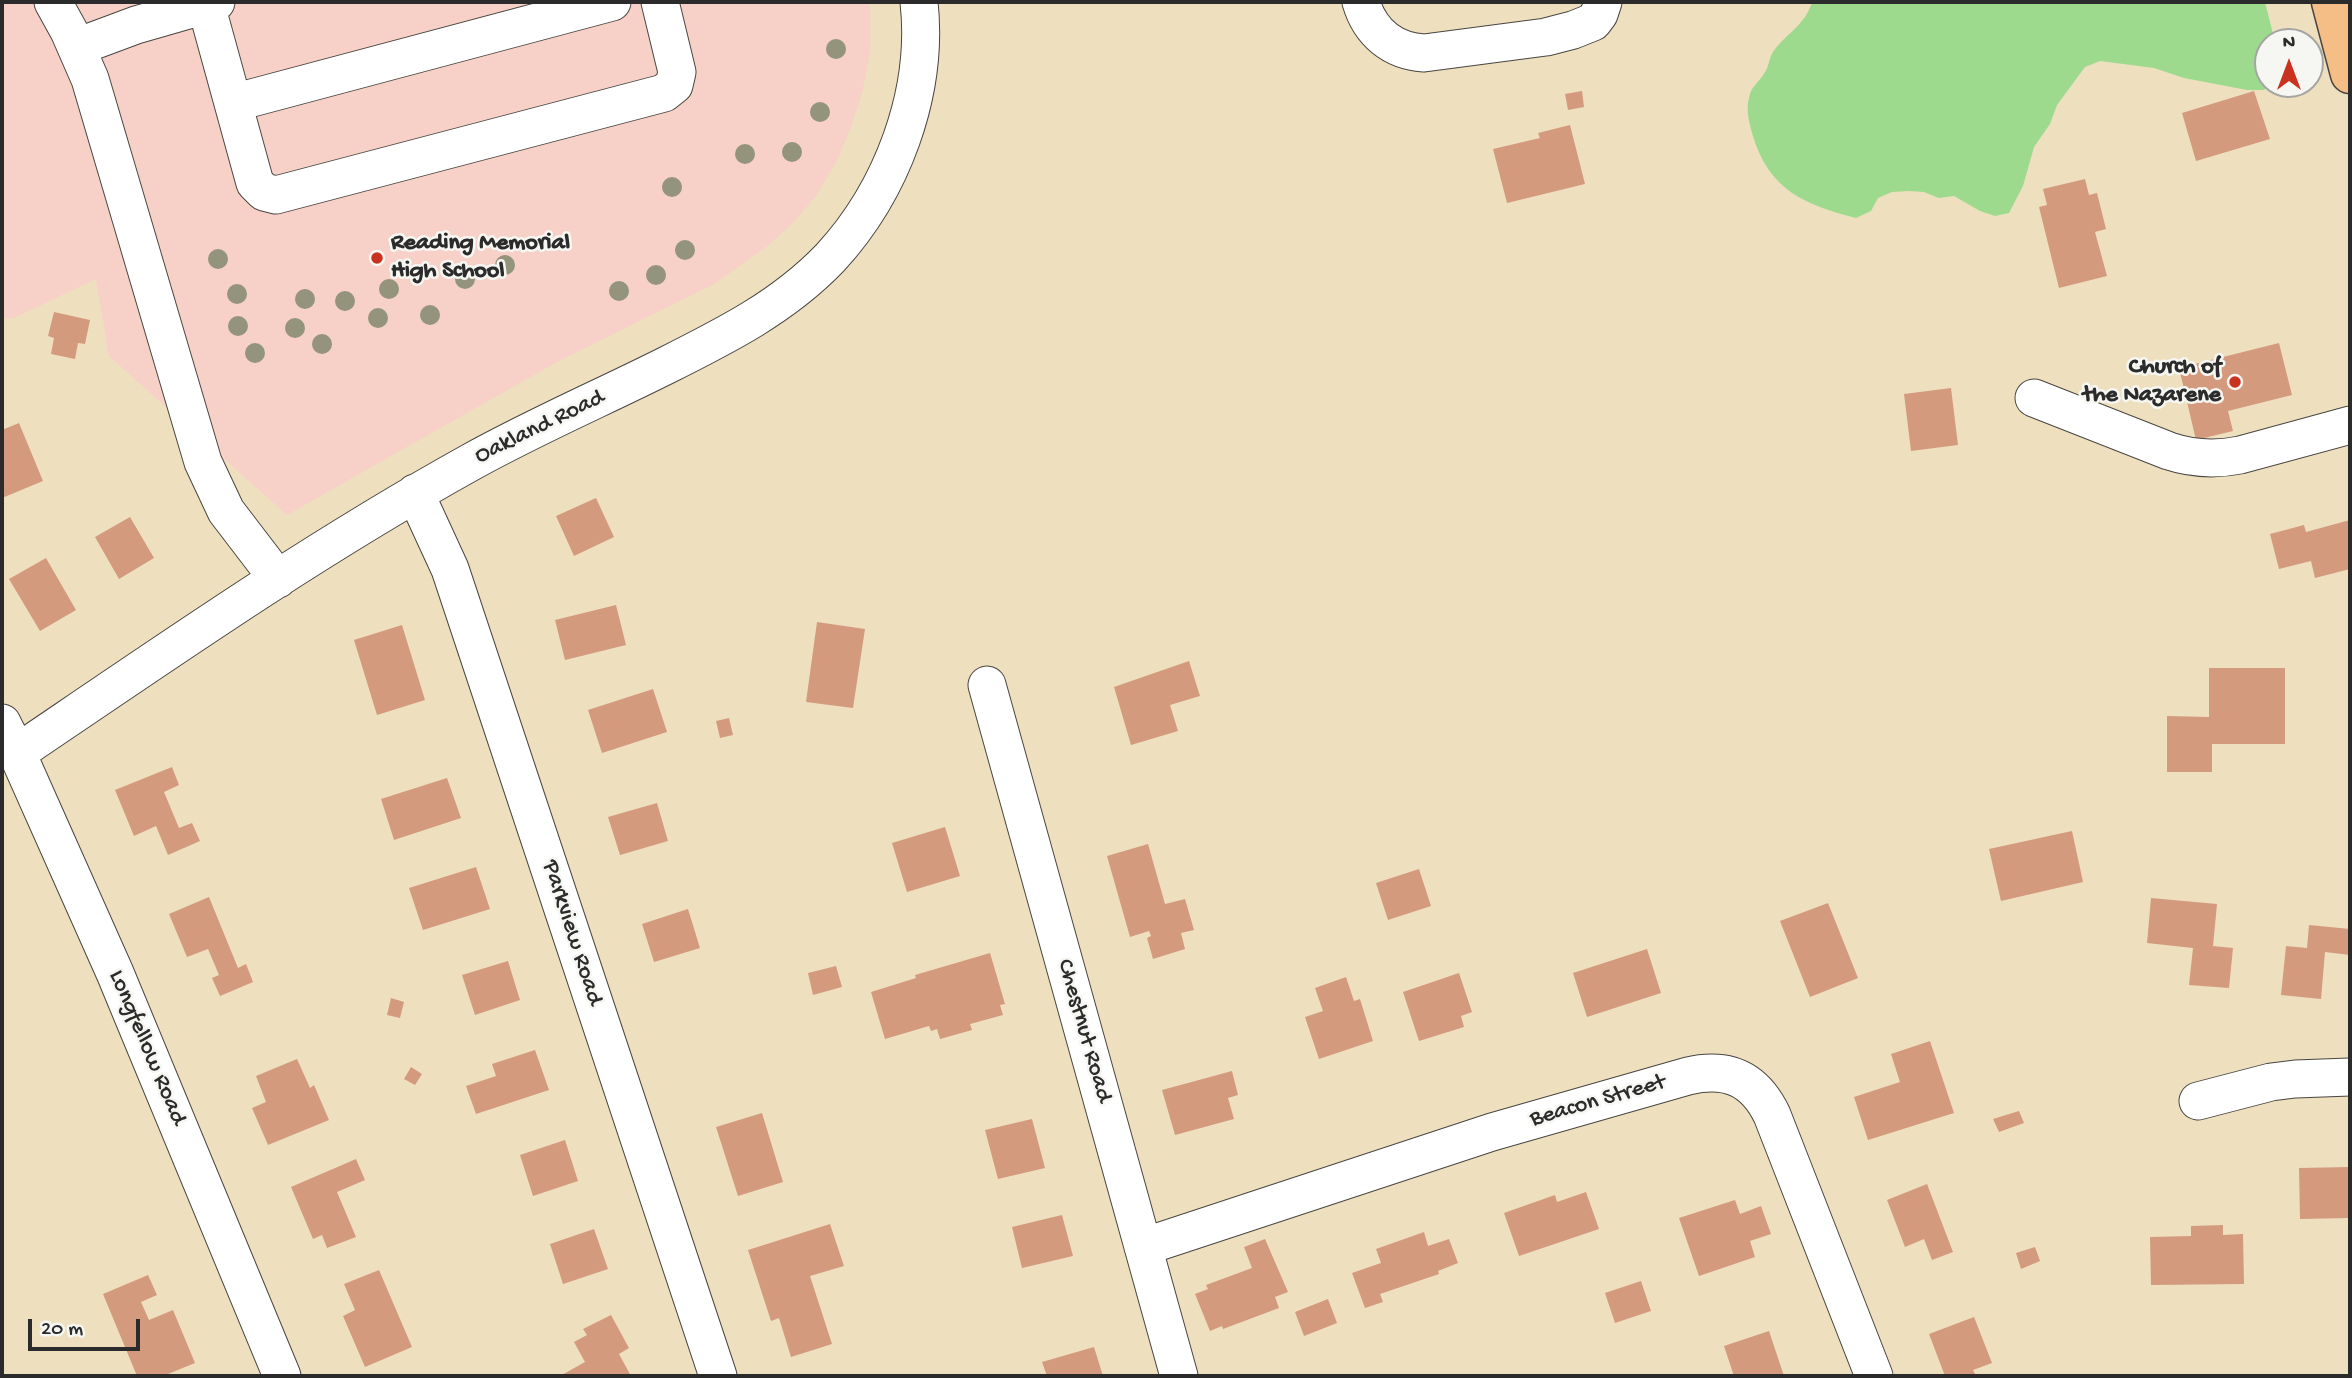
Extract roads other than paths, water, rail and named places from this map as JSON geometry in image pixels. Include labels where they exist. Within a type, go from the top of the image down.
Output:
[{"type":"main road","points":[[2331,2],[2350,74]]},
{"type":"street","points":[[53,2],[77,47],[90,79],[203,462],[226,511],[278,579]]},
{"type":"street","points":[[233,103],[612,2]]},
{"type":"street","points":[[77,47],[136,25],[211,3],[233,103],[255,183],[268,194],[281,195],[664,93],[674,85],[677,72],[660,2]]},
{"type":"street","name":"Oakland Road","points":[[9,738],[278,579],[415,493],[478,457],[743,327],[808,279],[850,233],[874,198],[896,154],[917,77],[919,2]]},
{"type":"street","points":[[1361,2],[1378,34],[1394,46],[1413,53],[1434,53],[1546,37],[1595,14]]},
{"type":"street","points":[[2034,398],[2169,451],[2204,459],[2240,455],[2350,425]]},
{"type":"street","name":"Parkview Road","points":[[415,493],[450,569],[718,1376]]},
{"type":"street","name":"Chestnut Road","points":[[987,685],[1179,1376]]},
{"type":"street","name":"Longfellow Road","points":[[9,738],[115,974],[282,1376]]},
{"type":"street","name":"Beacon Street","points":[[1143,1247],[1492,1132],[1688,1076],[1713,1072],[1748,1083],[1768,1106],[1874,1376]]},
{"type":"street","points":[[2198,1101],[2283,1080],[2350,1077]]},
{"type":"place","name":"Reading Memorial High School","points":[[377,258]]},
{"type":"place","name":"Church of the Nazarene","points":[[2235,382]]}]
